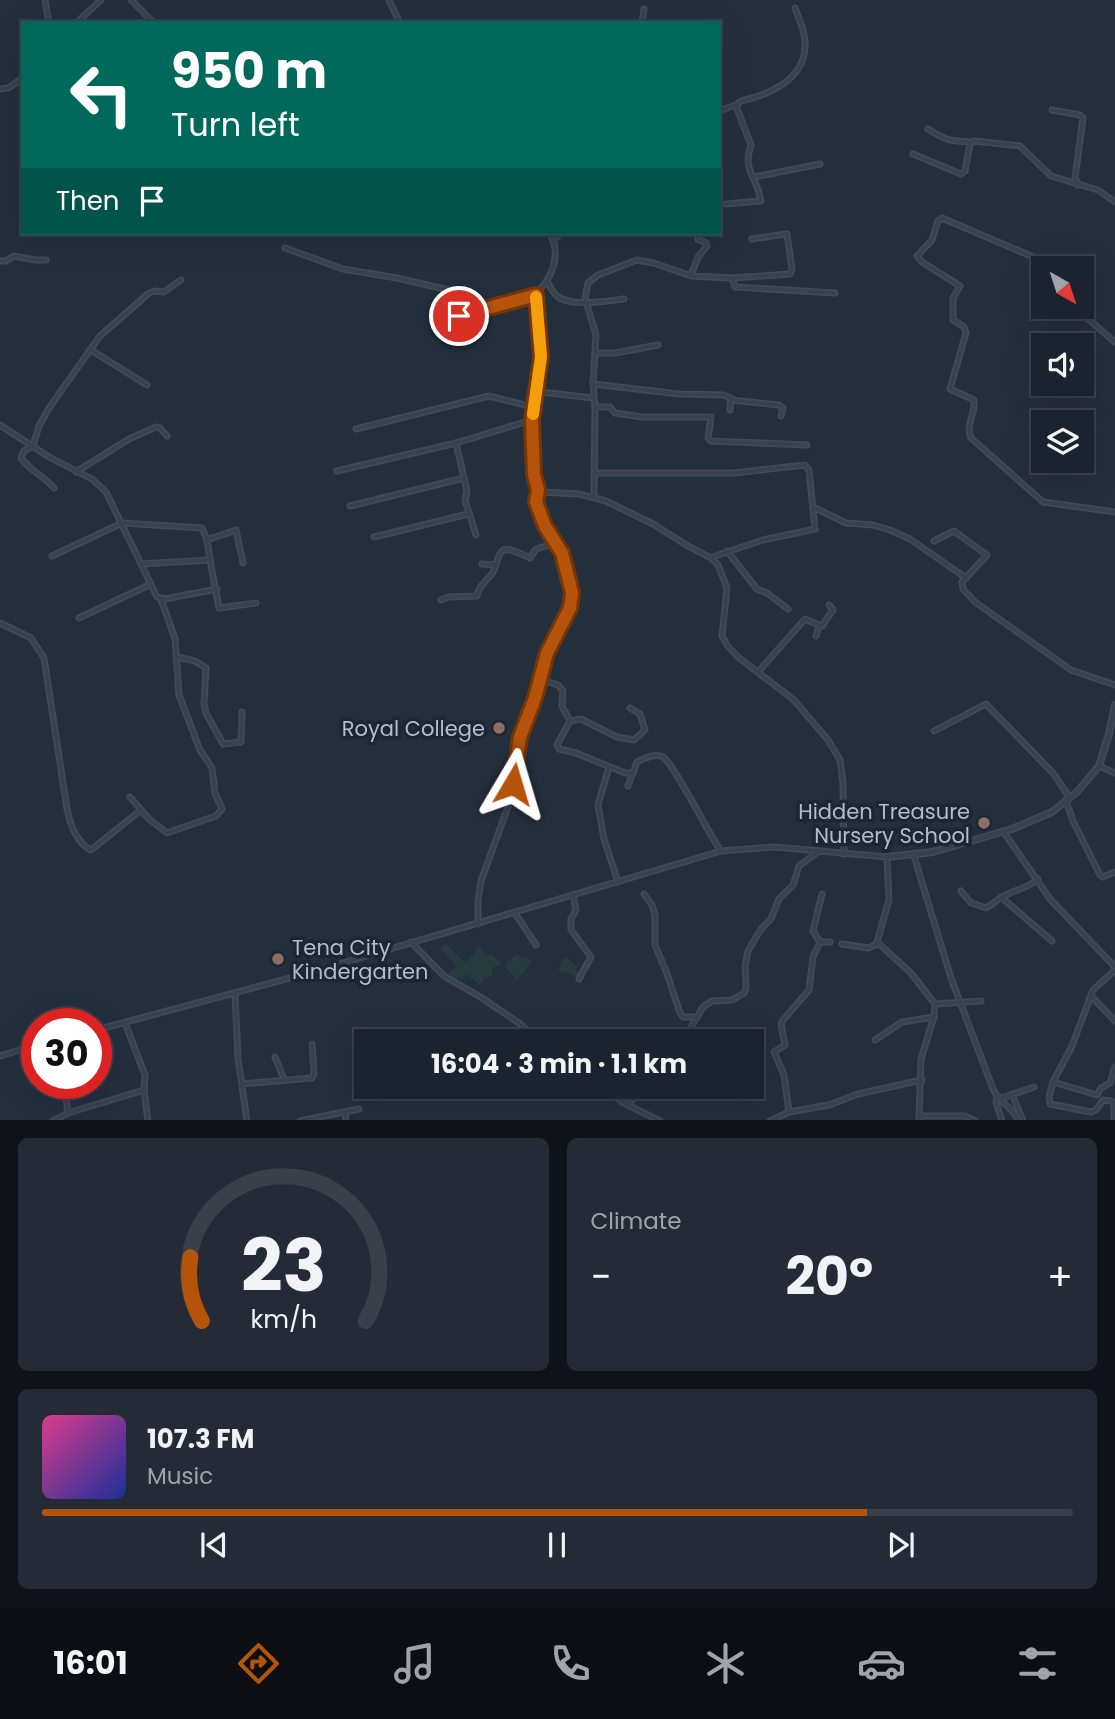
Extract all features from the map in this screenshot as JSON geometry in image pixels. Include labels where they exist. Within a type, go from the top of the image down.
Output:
[{"type":"street","points":[[45,0],[49,21]]},
{"type":"street","points":[[78,21],[100,0]]},
{"type":"street","points":[[131,0],[152,21]]},
{"type":"street","points":[[389,0],[399,21]]},
{"type":"street","points":[[721,110],[775,90],[792,77],[805,51],[795,8]]},
{"type":"street","points":[[642,21],[644,9]]},
{"type":"street","points":[[1,90],[21,80]]},
{"type":"street","points":[[726,204],[761,202],[762,199],[747,163],[750,142],[736,105]]},
{"type":"street","points":[[1052,110],[1080,115],[1083,118],[1075,178],[1078,185]]},
{"type":"street","points":[[928,129],[957,144],[981,141],[1020,146],[1051,176],[1098,190],[1115,202]]},
{"type":"street","points":[[913,154],[961,174],[965,171],[971,142]]},
{"type":"street","points":[[754,177],[820,164]]},
{"type":"street","points":[[1031,256],[942,218],[932,240],[917,256],[960,286],[954,298],[953,320],[964,327],[966,333],[950,388],[974,400],[969,424],[971,438],[1043,502],[1115,512]]},
{"type":"street","points":[[594,497],[593,384],[596,335],[585,298],[589,281],[637,260],[691,276],[732,278],[790,274],[792,269],[787,234],[752,239]]},
{"type":"street","points":[[443,321],[536,295],[547,281],[556,261],[554,240],[550,235]]},
{"type":"street","points":[[554,240],[559,235]]},
{"type":"street","points":[[691,276],[698,257],[707,246],[705,242],[698,240],[697,235]]},
{"type":"street","points":[[285,248],[343,269],[453,291],[464,295],[483,310]]},
{"type":"street","points":[[0,261],[6,261],[13,256],[46,260]]},
{"type":"street","points":[[732,278],[735,287],[835,292]]},
{"type":"street","points":[[54,488],[44,476],[21,460],[24,451],[33,446],[38,426],[100,336],[153,290],[164,292],[181,280]]},
{"type":"street","points":[[547,281],[557,296],[566,301],[624,299]]},
{"type":"street","points":[[478,924],[481,881],[505,816],[520,737],[535,698],[547,653],[570,608],[572,593],[562,553],[545,526],[536,502],[538,490],[534,475],[532,420],[541,357],[536,295]]},
{"type":"street","points":[[1088,319],[1115,342]]},
{"type":"street","points":[[595,353],[615,353],[658,345]]},
{"type":"street","points":[[91,350],[147,385]]},
{"type":"street","points":[[593,384],[679,394],[729,396],[731,400],[779,405],[783,408],[782,416]]},
{"type":"street","points":[[535,389],[593,398]]},
{"type":"street","points":[[356,429],[489,396],[533,407]]},
{"type":"street","points":[[730,410],[731,400]]},
{"type":"street","points":[[595,407],[610,407],[615,413],[642,417],[710,417],[708,438],[711,440],[807,445]]},
{"type":"street","points":[[337,471],[456,443],[532,420]]},
{"type":"street","points":[[0,425],[92,479],[106,492],[156,595],[161,599],[175,639],[179,695],[200,750],[212,768],[215,793],[222,809],[216,816],[167,833],[130,797]]},
{"type":"street","points":[[76,472],[129,439],[156,428],[160,428],[167,436]]},
{"type":"street","points":[[456,443],[468,514],[476,535]]},
{"type":"street","points":[[595,472],[734,473],[805,465],[809,470],[815,529],[763,540],[711,558]]},
{"type":"street","points":[[351,506],[464,478]]},
{"type":"street","points":[[538,490],[594,497],[628,510],[711,558],[723,573],[727,588],[724,640],[731,650],[794,700],[828,740],[840,760],[844,783],[844,854]]},
{"type":"street","points":[[813,507],[846,523],[873,525],[890,530],[910,540],[966,578]]},
{"type":"street","points":[[374,537],[468,514]]},
{"type":"street","points":[[52,556],[122,523],[202,528],[217,589],[217,606],[220,609],[257,603]]},
{"type":"street","points":[[207,540],[236,530],[243,563]]},
{"type":"street","points":[[934,541],[954,531],[987,555],[962,582],[963,589],[975,602],[1071,670],[1115,685]]},
{"type":"street","points":[[442,600],[449,597],[477,596],[481,584],[495,570],[503,550],[511,550],[530,558],[536,549],[556,543]]},
{"type":"street","points":[[727,551],[757,589],[788,609]]},
{"type":"street","points":[[141,564],[210,560]]},
{"type":"street","points":[[482,564],[495,565]]},
{"type":"street","points":[[79,618],[151,584]]},
{"type":"street","points":[[161,599],[217,589]]},
{"type":"street","points":[[758,672],[806,619],[821,626],[831,615],[829,605]]},
{"type":"street","points":[[0,623],[31,638],[44,658],[70,825],[86,848],[91,850],[141,810]]},
{"type":"street","points":[[816,636],[819,625]]},
{"type":"street","points":[[177,657],[195,661],[206,668],[206,713],[223,744],[241,742],[242,712]]},
{"type":"street","points":[[539,679],[558,685],[562,691],[562,706],[569,721]]},
{"type":"street","points":[[934,731],[986,704],[1053,774],[1068,800],[1073,821],[1100,875],[1102,877],[1115,872]]},
{"type":"street","points":[[112,1026],[235,994],[721,851],[775,846],[887,857],[914,856],[964,843],[1041,818],[1068,800],[1099,766],[1110,734],[1115,705]]},
{"type":"street","points":[[569,721],[581,719],[617,737],[634,740],[646,730],[640,714],[630,708]]},
{"type":"street","points":[[569,721],[558,740],[559,749],[633,773]]},
{"type":"street","points":[[628,786],[640,760],[660,755],[669,761],[721,851]]},
{"type":"street","points":[[1099,766],[1115,773]]},
{"type":"street","points":[[609,767],[598,805],[604,839],[618,882]]},
{"type":"street","points":[[1003,830],[1062,912],[1115,968],[1093,990],[1049,1097],[1050,1104],[1091,1112],[1096,1110],[1103,1100],[1111,1101],[1114,1104],[1114,1120]]},
{"type":"street","points":[[690,1029],[700,1010],[709,1003],[729,1001],[744,993],[748,951],[761,929],[771,919],[779,899],[793,885],[799,866],[820,851]]},
{"type":"street","points":[[914,856],[951,978],[997,1096],[1019,1120]]},
{"type":"street","points":[[887,857],[889,900],[877,939],[878,944],[911,973],[935,1004],[934,1017],[923,1046],[919,1118],[965,1116],[973,1120]]},
{"type":"street","points":[[961,891],[971,903],[982,908],[1038,879]]},
{"type":"street","points":[[644,894],[652,905],[655,915],[655,945],[680,1013],[683,1017],[696,1017]]},
{"type":"street","points":[[820,942],[813,931],[822,894]]},
{"type":"street","points":[[573,895],[576,910],[571,919],[571,930],[591,957],[579,979]]},
{"type":"street","points":[[1001,897],[1052,941]]},
{"type":"street","points":[[515,913],[536,945]]},
{"type":"street","points":[[411,942],[444,976],[482,998],[526,1029]]},
{"type":"street","points":[[820,942],[830,942]]},
{"type":"street","points":[[789,1112],[784,1074],[774,1052],[785,1045],[781,1024],[783,1020],[809,990],[813,957],[820,942]]},
{"type":"street","points":[[842,944],[868,948],[878,944]]},
{"type":"street","points":[[235,994],[236,1032],[247,1120]]},
{"type":"street","points":[[1092,997],[1115,1021]]},
{"type":"street","points":[[935,1004],[981,1001]]},
{"type":"street","points":[[875,1040],[902,1022],[934,1017]]},
{"type":"street","points":[[125,1023],[145,1075],[148,1120]]},
{"type":"street","points":[[242,1084],[314,1076],[312,1044]]},
{"type":"street","points":[[0,1056],[21,1050]]},
{"type":"street","points":[[275,1057],[284,1079]]},
{"type":"street","points":[[1053,1082],[1097,1095],[1101,1088],[1110,1083],[1115,1067]]},
{"type":"street","points":[[772,1120],[789,1112],[830,1105],[858,1094],[922,1080]]},
{"type":"street","points":[[997,1096],[1002,1098],[1034,1087]]},
{"type":"street","points":[[55,1120],[68,1113],[144,1090]]},
{"type":"street","points":[[1012,1094],[1020,1120]]},
{"type":"street","points":[[997,1096],[996,1102],[1002,1120]]},
{"type":"street","points":[[66,1099],[68,1113]]},
{"type":"street","points":[[620,1099],[658,1120]]},
{"type":"street","points":[[627,1104],[633,1099]]},
{"type":"street","points":[[305,1120],[359,1109]]},
{"type":"street","points":[[345,1112],[346,1120]]},
{"type":"green space","points":[[446,944],[464,962],[470,959],[479,946],[486,955],[492,954],[502,964],[492,968],[492,975],[484,978],[480,985],[466,974],[460,982],[461,978],[456,979],[448,973],[457,966],[440,948]]},
{"type":"green space","points":[[518,954],[520,958],[526,957],[532,961],[515,982],[516,978],[505,967],[506,962]]},
{"type":"green space","points":[[565,956],[581,973],[577,978],[557,968],[561,967]]},
{"type":"slow traffic","points":[[533,414],[541,357],[536,297]]},
{"type":"place","name":"Royal College","points":[[499,728]]},
{"type":"place","name":"Hidden Treasure Nursery School","points":[[984,823]]},
{"type":"place","name":"Tena City Kindergarten","points":[[278,959]]},
{"type":"route","points":[[459,316],[536,295],[541,357],[532,420],[534,475],[538,490],[536,502],[545,526],[562,553],[572,593],[570,608],[547,653],[535,698],[520,737],[513,784]]}]
